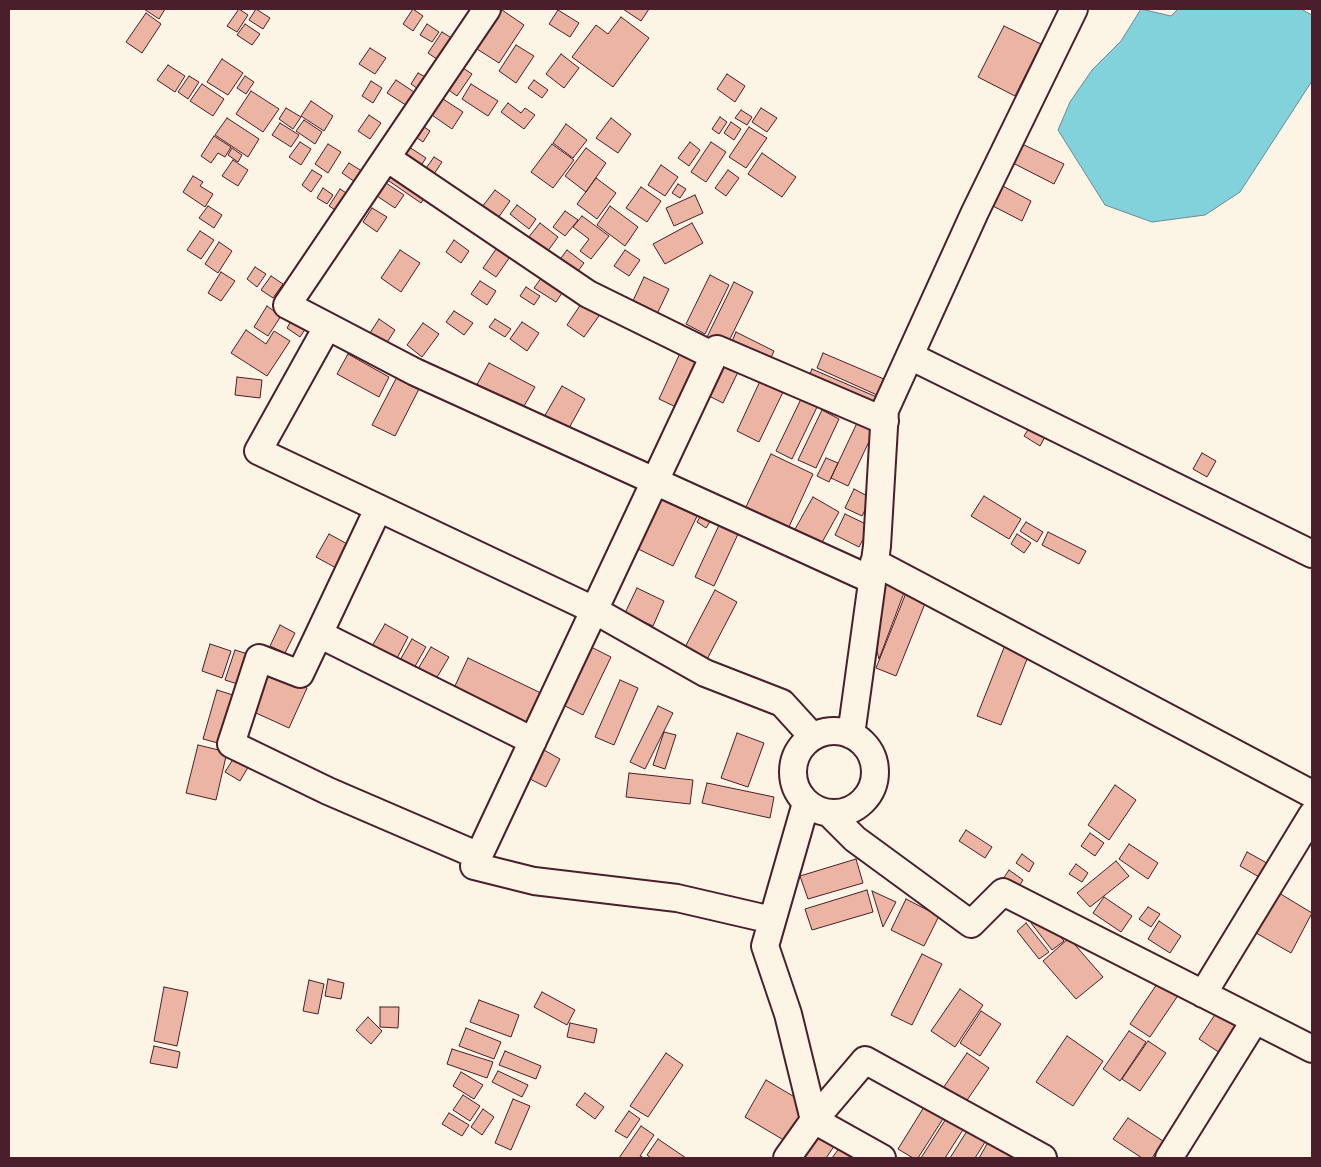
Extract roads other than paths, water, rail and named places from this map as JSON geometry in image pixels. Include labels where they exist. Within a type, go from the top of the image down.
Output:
[{"type":"street","points":[[487,9],[287,305],[415,372],[654,482],[873,571],[1312,794]]},
{"type":"street","points":[[850,735],[873,571],[885,410],[975,212],[1074,9]]},
{"type":"street","points":[[387,158],[588,294],[714,356]]},
{"type":"street","points":[[327,327],[258,451],[594,610],[705,673],[782,704],[813,737]]},
{"type":"street","points":[[772,920],[677,898],[534,881],[474,866],[717,349],[885,421]]},
{"type":"street","points":[[910,356],[1312,554]]},
{"type":"street","points":[[378,509],[300,674],[259,658],[231,744],[328,791],[478,856]]},
{"type":"street","points":[[319,634],[533,741]]},
{"type":"street","points":[[832,732],[850,735],[862,742],[870,752],[874,764],[875,777],[872,789],[864,800],[854,808],[842,812],[829,813],[817,810],[806,802],[796,786],[793,768],[796,755],[803,744],[813,737],[832,732]]},
{"type":"street","points":[[806,802],[765,946],[788,1014],[814,1120],[882,1158]]},
{"type":"street","points":[[829,813],[855,839],[971,924],[1003,892],[1312,1049]]},
{"type":"street","points":[[1203,994],[1312,815]]},
{"type":"street","points":[[1169,1158],[1255,1020]]},
{"type":"street","points":[[787,1158],[814,1120],[865,1060],[1043,1158]]},
{"type":"water","points":[[1141,9],[1171,16],[1178,9],[1301,9],[1312,15],[1312,81],[1240,192],[1205,215],[1152,222],[1105,205],[1058,130],[1070,102],[1092,70],[1121,41]]}]
